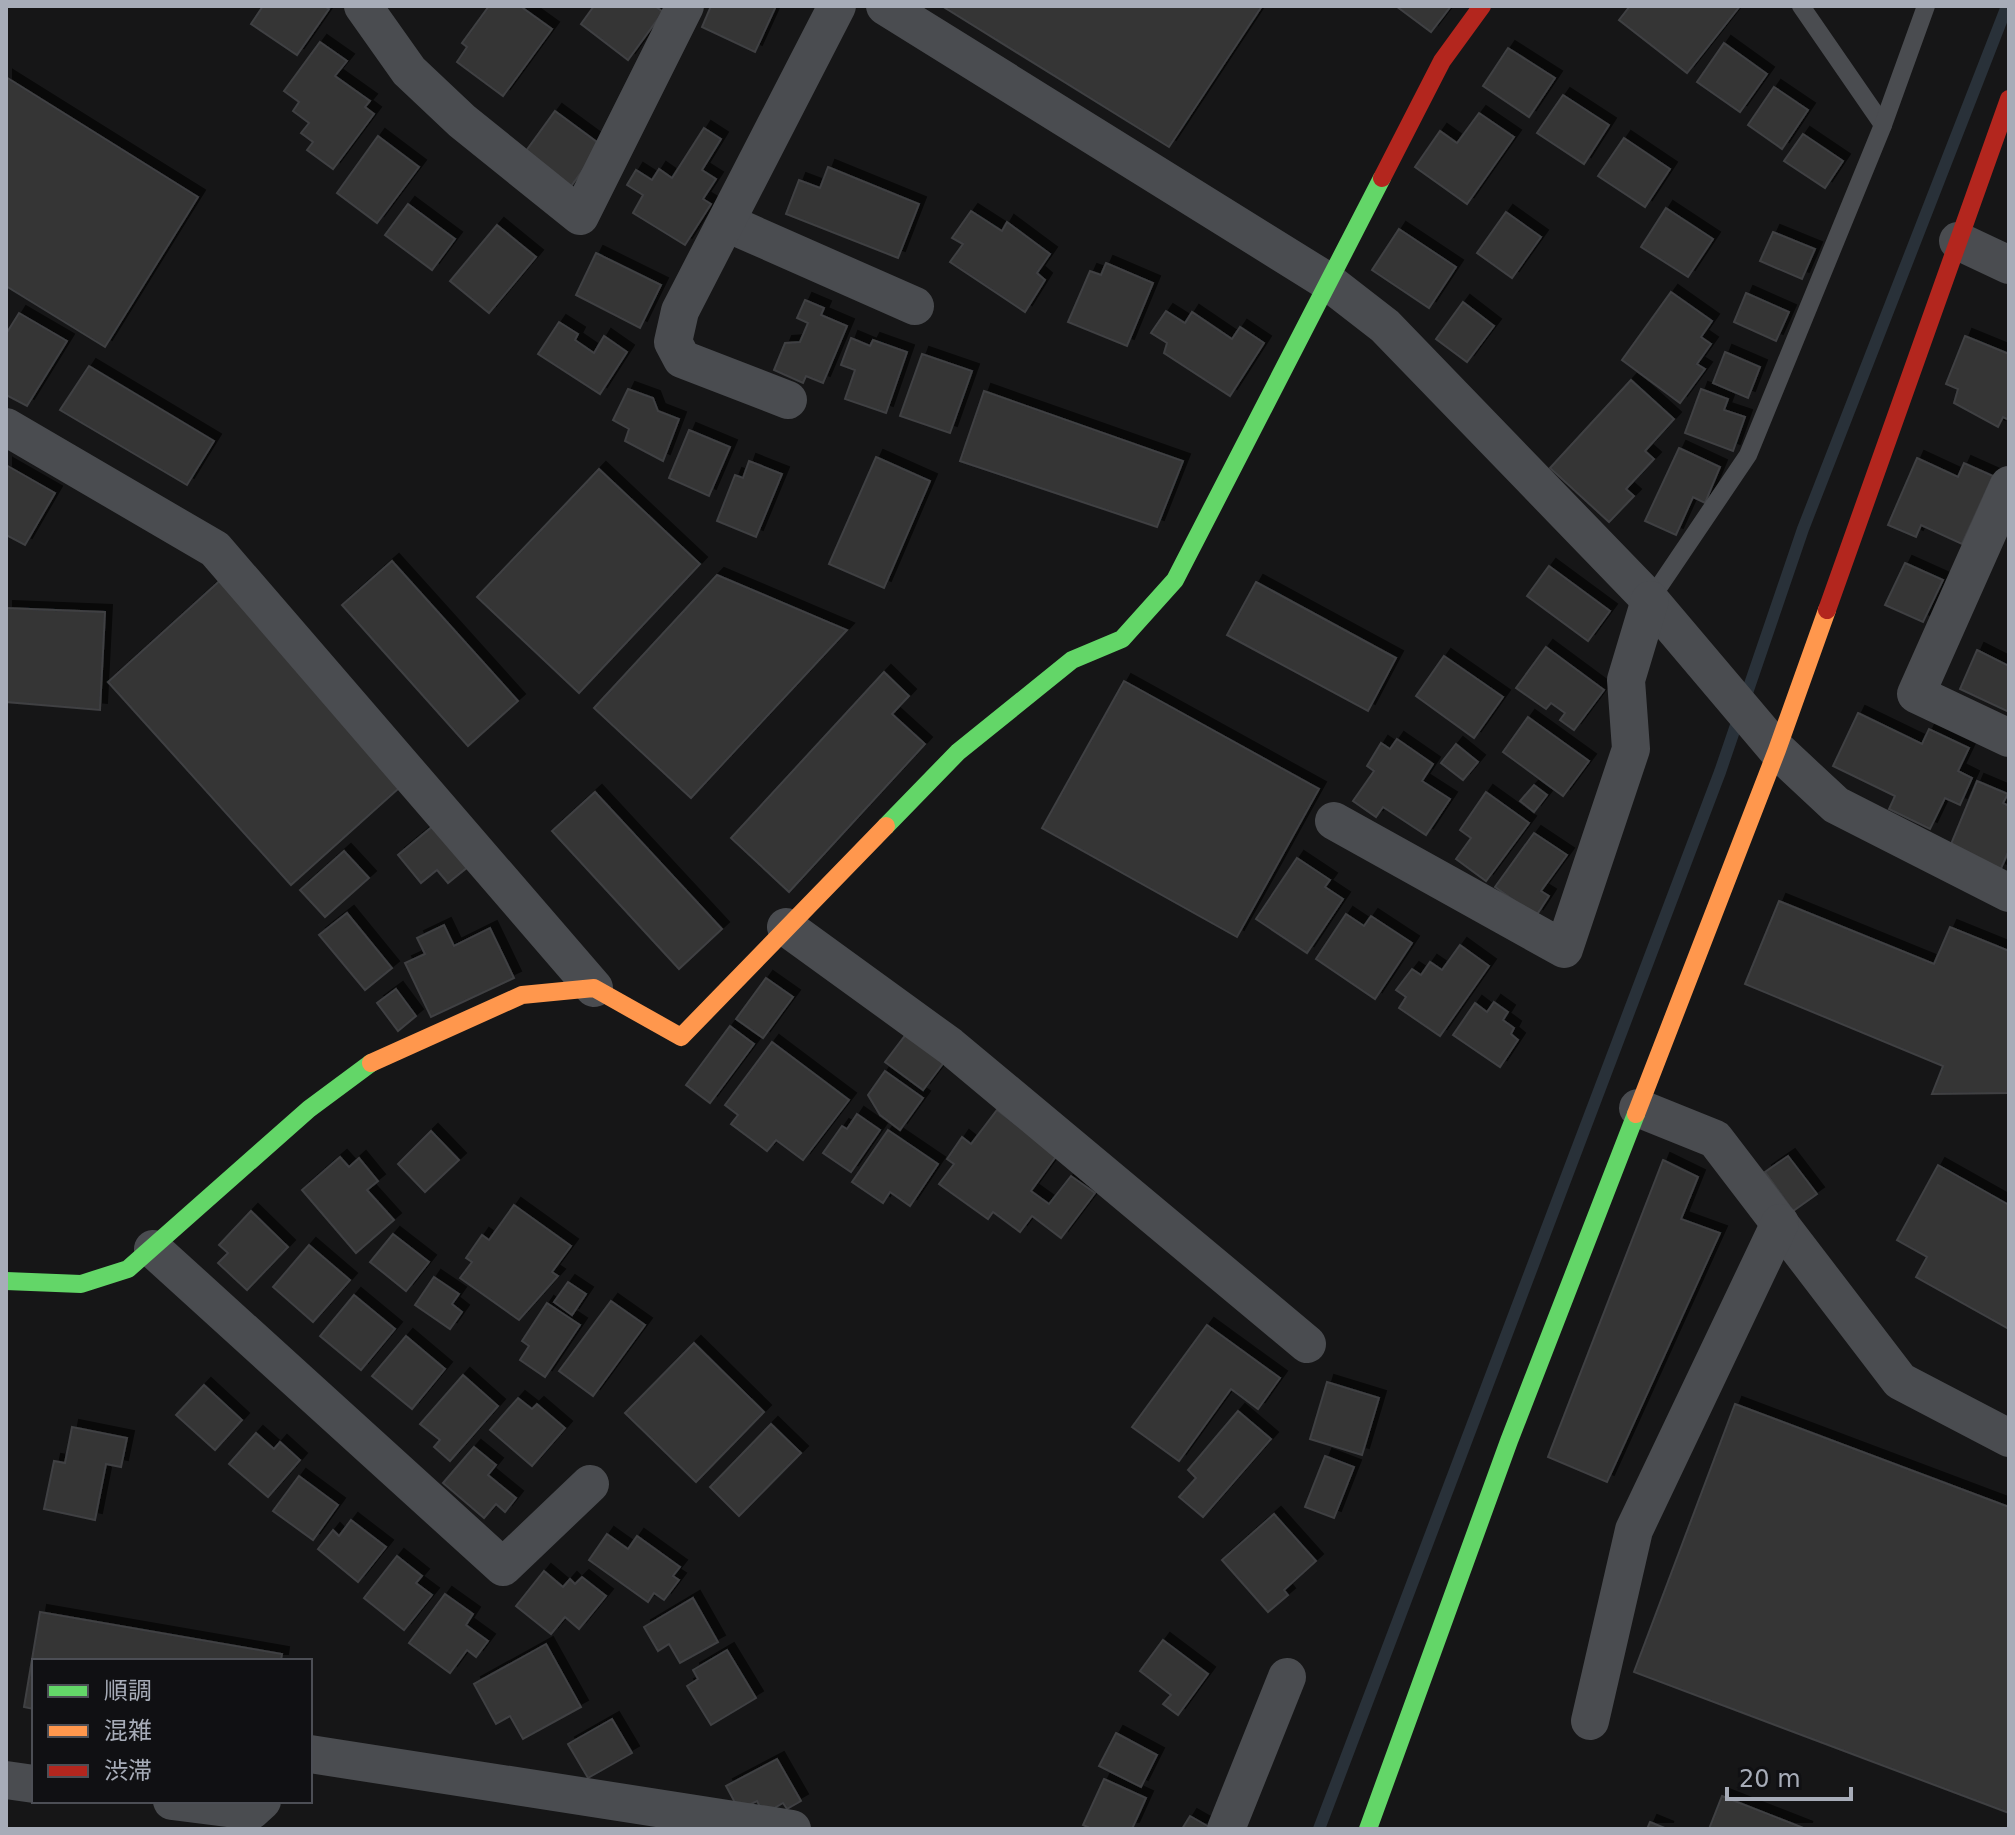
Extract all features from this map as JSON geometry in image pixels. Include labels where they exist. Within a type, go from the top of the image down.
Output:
[{"type":"street","points":[[363,6],[409,71],[462,121],[580,216],[685,6]]},
{"type":"street","points":[[788,400],[682,359],[673,342],[680,311],[837,6]]},
{"type":"street","points":[[885,6],[1327,281],[1385,326],[1650,600],[1777,750],[1836,805],[2009,893]]},
{"type":"street","points":[[6,427],[215,549],[594,988],[681,1037],[958,752],[1072,660],[1122,639],[1175,580],[1442,61],[1482,6]]},
{"type":"street","points":[[1368,1829],[1509,1441],[1777,750],[2009,99]]},
{"type":"street","points":[[727,223],[915,306]]},
{"type":"street","points":[[1958,241],[2009,265]]},
{"type":"street","points":[[2009,485],[2001,524],[1916,694],[2009,738]]},
{"type":"street","points":[[1334,821],[1564,949],[1631,749],[1626,680],[1650,600]]},
{"type":"street","points":[[786,927],[950,1046],[1307,1344]]},
{"type":"street","points":[[6,1281],[81,1284],[128,1269],[309,1109],[365,1066],[522,995],[594,988]]},
{"type":"street","points":[[1638,1108],[1715,1139],[1900,1381],[2009,1438]]},
{"type":"street","points":[[1590,1721],[1634,1530],[1780,1223]]},
{"type":"street","points":[[153,1249],[503,1567],[590,1484]]},
{"type":"street","points":[[1226,1829],[1287,1677]]},
{"type":"street","points":[[312,1754],[792,1829]]},
{"type":"street","points":[[6,1780],[32,1784]]},
{"type":"street","points":[[188,1803],[251,1811],[260,1803]]},
{"type":"lane","points":[[1801,6],[1883,125]]},
{"type":"lane","points":[[1650,600],[1748,455],[1883,125],[1926,6]]},
{"type":"building","points":[[263,6],[324,6],[329,9],[297,55],[251,24]]},
{"type":"building","points":[[489,6],[520,6],[552,29],[503,96],[457,62],[467,47],[462,43]]},
{"type":"building","points":[[594,6],[655,6],[663,12],[628,60],[581,24]]},
{"type":"building","points":[[711,6],[776,6],[755,52],[702,27]]},
{"type":"building","points":[[942,6],[1262,6],[1169,147]]},
{"type":"building","points":[[1396,6],[1451,6],[1431,32]]},
{"type":"building","points":[[1630,6],[1740,6],[1687,73],[1619,20]]},
{"type":"building","points":[[320,42],[347,61],[335,76],[370,101],[365,107],[374,114],[333,169],[307,150],[313,142],[301,133],[309,123],[293,111],[299,102],[284,91]]},
{"type":"building","points":[[1724,43],[1767,74],[1740,112],[1697,82]]},
{"type":"building","points":[[1508,48],[1555,78],[1529,117],[1483,86]]},
{"type":"building","points":[[6,77],[198,197],[105,347],[6,286]]},
{"type":"building","points":[[1774,87],[1808,110],[1782,149],[1748,125]]},
{"type":"building","points":[[1563,95],[1609,125],[1584,164],[1537,133]]},
{"type":"building","points":[[555,111],[601,145],[569,189],[523,155]]},
{"type":"building","points":[[1479,113],[1514,137],[1467,204],[1415,167],[1440,131],[1457,143]]},
{"type":"building","points":[[704,128],[721,139],[702,170],[716,179],[703,199],[711,204],[685,245],[633,213],[643,195],[627,185],[636,170],[652,180],[659,169],[672,178]]},
{"type":"building","points":[[1803,134],[1843,161],[1825,188],[1784,161]]},
{"type":"building","points":[[378,136],[419,167],[377,223],[337,193]]},
{"type":"building","points":[[1624,138],[1670,169],[1645,207],[1598,176]]},
{"type":"building","points":[[828,167],[919,204],[898,258],[786,214],[799,180],[820,188]]},
{"type":"building","points":[[408,204],[455,239],[432,270],[385,235]]},
{"type":"building","points":[[1666,208],[1713,239],[1688,277],[1641,247]]},
{"type":"building","points":[[971,211],[1002,231],[1007,222],[1050,254],[1037,273],[1045,280],[1025,312],[950,262],[963,244],[952,238]]},
{"type":"building","points":[[1506,212],[1541,237],[1512,278],[1477,253]]},
{"type":"building","points":[[497,225],[536,257],[489,313],[450,281]]},
{"type":"building","points":[[1399,229],[1456,267],[1429,308],[1372,270]]},
{"type":"building","points":[[1773,232],[1815,249],[1802,279],[1760,261]]},
{"type":"building","points":[[596,253],[661,285],[640,328],[576,295]]},
{"type":"building","points":[[1106,263],[1153,283],[1127,346],[1068,322],[1090,271],[1101,275]]},
{"type":"building","points":[[1671,292],[1712,321],[1701,337],[1711,344],[1697,364],[1705,369],[1680,403],[1622,360]]},
{"type":"building","points":[[1746,293],[1789,312],[1776,341],[1734,322]]},
{"type":"building","points":[[805,300],[824,308],[821,315],[847,326],[823,383],[806,376],[803,383],[774,370],[785,343],[800,342],[808,323],[797,318]]},
{"type":"building","points":[[1463,302],[1494,326],[1467,362],[1436,339]]},
{"type":"building","points":[[1166,311],[1185,323],[1192,312],[1232,339],[1240,327],[1264,343],[1230,396],[1164,353],[1167,343],[1151,333]]},
{"type":"building","points":[[19,313],[67,341],[27,406],[6,395],[6,334]]},
{"type":"building","points":[[559,322],[578,334],[575,340],[594,353],[604,336],[627,352],[600,394],[538,354]]},
{"type":"building","points":[[1965,336],[2009,354],[2009,420],[2003,417],[1998,427],[1954,403],[1958,389],[1946,384]]},
{"type":"building","points":[[851,338],[870,346],[873,340],[907,352],[886,413],[845,399],[855,370],[841,365]]},
{"type":"building","points":[[1725,352],[1760,367],[1748,398],[1713,383]]},
{"type":"building","points":[[922,354],[972,371],[950,433],[900,416]]},
{"type":"building","points":[[89,366],[214,441],[187,485],[60,410]]},
{"type":"building","points":[[1631,380],[1674,419],[1645,451],[1654,459],[1626,489],[1634,496],[1609,522],[1550,468]]},
{"type":"building","points":[[628,389],[653,398],[658,411],[679,419],[663,461],[625,441],[629,429],[613,420]]},
{"type":"building","points":[[1701,389],[1728,399],[1724,410],[1745,417],[1733,451],[1685,433]]},
{"type":"building","points":[[984,391],[1183,461],[1157,527],[960,461]]},
{"type":"building","points":[[689,430],[730,447],[709,496],[669,478]]},
{"type":"building","points":[[1679,448],[1720,467],[1705,503],[1693,497],[1676,535],[1645,521]]},
{"type":"building","points":[[876,457],[930,481],[884,588],[829,564]]},
{"type":"building","points":[[1917,458],[1958,477],[1964,463],[1993,476],[1962,544],[1921,525],[1916,537],[1888,525]]},
{"type":"building","points":[[749,461],[782,474],[756,537],[717,521],[735,475],[743,478]]},
{"type":"building","points":[[6,465],[55,493],[25,545],[6,535]]},
{"type":"building","points":[[599,469],[700,564],[579,693],[477,597]]},
{"type":"building","points":[[392,561],[518,701],[468,746],[342,605]]},
{"type":"building","points":[[1905,563],[1943,580],[1923,622],[1885,605]]},
{"type":"building","points":[[1549,566],[1610,611],[1588,641],[1527,596]]},
{"type":"building","points":[[717,575],[847,630],[691,798],[594,708]]},
{"type":"building","points":[[224,577],[408,780],[291,885],[108,682]]},
{"type":"building","points":[[1256,582],[1396,658],[1368,711],[1227,635]]},
{"type":"building","points":[[6,608],[105,612],[100,710],[6,702]]},
{"type":"building","points":[[1546,647],[1604,690],[1574,730],[1560,720],[1565,713],[1551,703],[1546,709],[1516,688]]},
{"type":"building","points":[[1977,650],[2009,666],[2009,712],[1960,689]]},
{"type":"building","points":[[1444,656],[1503,697],[1474,738],[1416,696]]},
{"type":"building","points":[[884,672],[909,696],[892,714],[925,744],[789,892],[731,838]]},
{"type":"building","points":[[1124,681],[1319,789],[1237,937],[1042,828]]},
{"type":"building","points":[[1858,713],[1922,744],[1929,729],[1969,748],[1958,771],[1972,778],[1960,805],[1945,798],[1930,829],[1889,809],[1895,796],[1833,766]]},
{"type":"building","points":[[1528,717],[1589,761],[1563,796],[1503,752]]},
{"type":"building","points":[[1397,739],[1433,764],[1422,781],[1450,799],[1426,835],[1383,807],[1376,817],[1353,801],[1374,771],[1367,766],[1381,743],[1390,749]]},
{"type":"building","points":[[1456,744],[1478,762],[1463,780],[1441,763]]},
{"type":"building","points":[[1977,781],[2008,794],[2003,803],[2009,806],[2009,850],[2000,871],[1949,849]]},
{"type":"building","points":[[1534,785],[1547,795],[1534,812],[1520,801]]},
{"type":"building","points":[[595,792],[722,929],[679,969],[552,831]]},
{"type":"building","points":[[1486,792],[1529,823],[1486,881],[1456,859],[1471,838],[1460,830]]},
{"type":"building","points":[[439,821],[474,862],[448,883],[437,870],[421,883],[398,855]]},
{"type":"building","points":[[1534,833],[1567,855],[1541,891],[1549,896],[1536,916],[1495,887]]},
{"type":"building","points":[[344,851],[369,878],[325,917],[300,890]]},
{"type":"building","points":[[1297,858],[1330,880],[1325,887],[1343,899],[1307,953],[1256,919]]},
{"type":"building","points":[[1779,901],[1934,964],[1950,927],[2009,951],[2008,1093],[1932,1094],[1943,1066],[1745,984]]},
{"type":"building","points":[[347,913],[392,968],[365,990],[319,935]]},
{"type":"building","points":[[1346,914],[1364,926],[1371,916],[1412,943],[1375,999],[1316,959]]},
{"type":"building","points":[[444,925],[454,946],[490,928],[514,978],[431,1017],[405,963],[425,954],[417,938]]},
{"type":"building","points":[[1460,945],[1489,966],[1440,1036],[1399,1008],[1406,997],[1396,990],[1412,969],[1421,975],[1430,962],[1442,970]]},
{"type":"building","points":[[766,978],[793,997],[763,1038],[736,1019]]},
{"type":"building","points":[[396,989],[416,1016],[398,1031],[377,1003]]},
{"type":"building","points":[[1494,1002],[1508,1012],[1503,1020],[1514,1028],[1511,1034],[1518,1040],[1500,1067],[1453,1035],[1475,1003],[1487,1012]]},
{"type":"building","points":[[730,1026],[754,1044],[710,1103],[686,1085]]},
{"type":"building","points":[[907,1033],[945,1061],[923,1090],[885,1062]]},
{"type":"building","points":[[772,1042],[849,1100],[803,1160],[776,1140],[767,1151],[731,1124],[738,1115],[725,1105]]},
{"type":"building","points":[[885,1071],[923,1098],[900,1130],[880,1115],[868,1095]]},
{"type":"building","points":[[997,1110],[1057,1155],[1031,1191],[1049,1204],[1071,1176],[1095,1193],[1061,1238],[1032,1216],[1020,1232],[993,1212],[988,1219],[939,1184],[954,1164],[947,1159],[962,1137],[971,1144]]},
{"type":"building","points":[[857,1114],[880,1130],[851,1172],[823,1153],[842,1126],[847,1129]]},
{"type":"building","points":[[888,1130],[938,1164],[910,1206],[890,1192],[883,1203],[852,1182]]},
{"type":"building","points":[[431,1131],[459,1160],[425,1192],[398,1164]]},
{"type":"building","points":[[1788,1156],[1817,1194],[1793,1211],[1765,1172]]},
{"type":"building","points":[[340,1157],[349,1167],[359,1158],[378,1181],[367,1190],[394,1220],[356,1253],[302,1190]]},
{"type":"building","points":[[1663,1160],[1698,1177],[1681,1219],[1720,1233],[1607,1482],[1548,1457]]},
{"type":"building","points":[[1938,1165],[2009,1205],[2009,1329],[1916,1277],[1927,1257],[1897,1240]]},
{"type":"building","points":[[514,1205],[571,1246],[552,1272],[558,1276],[519,1320],[460,1278],[472,1262],[466,1258],[482,1235],[489,1240]]},
{"type":"building","points":[[251,1211],[288,1247],[247,1290],[218,1263],[228,1253],[219,1245]]},
{"type":"building","points":[[393,1234],[429,1262],[406,1291],[370,1262]]},
{"type":"building","points":[[309,1245],[350,1280],[313,1322],[273,1287]]},
{"type":"building","points":[[434,1277],[459,1294],[452,1304],[462,1312],[450,1329],[415,1305]]},
{"type":"building","points":[[568,1282],[586,1294],[572,1315],[554,1302]]},
{"type":"building","points":[[354,1295],[395,1329],[361,1370],[320,1336]]},
{"type":"building","points":[[611,1301],[645,1325],[593,1396],[559,1371]]},
{"type":"building","points":[[547,1303],[580,1325],[545,1377],[520,1360],[529,1346],[522,1341]]},
{"type":"building","points":[[1207,1325],[1280,1378],[1258,1409],[1231,1389],[1179,1461],[1132,1427]]},
{"type":"building","points":[[406,1336],[445,1369],[412,1409],[372,1376]]},
{"type":"building","points":[[694,1343],[764,1412],[696,1482],[625,1413]]},
{"type":"building","points":[[463,1375],[498,1406],[450,1461],[434,1447],[440,1440],[420,1424]]},
{"type":"building","points":[[1327,1382],[1379,1398],[1362,1455],[1310,1439]]},
{"type":"building","points":[[204,1385],[242,1420],[215,1450],[176,1415]]},
{"type":"building","points":[[518,1398],[532,1409],[537,1404],[565,1428],[532,1466],[490,1430]]},
{"type":"building","points":[[1735,1404],[2009,1507],[2009,1813],[1634,1672]]},
{"type":"building","points":[[1238,1411],[1271,1439],[1203,1517],[1179,1497],[1196,1478],[1188,1470]]},
{"type":"building","points":[[771,1424],[801,1453],[739,1516],[710,1487]]},
{"type":"building","points":[[72,1427],[127,1438],[121,1467],[106,1464],[95,1520],[44,1509],[54,1461],[65,1463]]},
{"type":"building","points":[[256,1433],[274,1449],[280,1442],[300,1460],[268,1497],[229,1464]]},
{"type":"building","points":[[474,1447],[496,1465],[488,1475],[516,1498],[505,1512],[496,1504],[484,1518],[443,1483]]},
{"type":"building","points":[[1325,1456],[1354,1467],[1334,1518],[1305,1507]]},
{"type":"building","points":[[299,1476],[338,1505],[313,1540],[273,1511]]},
{"type":"building","points":[[1274,1514],[1316,1561],[1284,1590],[1288,1595],[1268,1612],[1222,1560]]},
{"type":"building","points":[[351,1520],[386,1547],[358,1582],[318,1549],[333,1530],[339,1536]]},
{"type":"building","points":[[607,1534],[628,1549],[637,1536],[680,1567],[673,1576],[679,1580],[664,1600],[654,1593],[648,1602],[589,1560]]},
{"type":"building","points":[[397,1556],[422,1576],[416,1583],[432,1595],[404,1630],[364,1598]]},
{"type":"building","points":[[544,1571],[563,1587],[570,1579],[575,1584],[582,1577],[606,1596],[579,1629],[565,1617],[551,1634],[516,1606]]},
{"type":"building","points":[[445,1594],[473,1614],[466,1625],[488,1641],[476,1657],[467,1650],[450,1673],[409,1643]]},
{"type":"building","points":[[693,1598],[718,1642],[680,1663],[669,1644],[658,1651],[644,1627]]},
{"type":"building","points":[[40,1612],[282,1654],[281,1659],[32,1659]]},
{"type":"building","points":[[1163,1640],[1208,1674],[1178,1715],[1163,1704],[1171,1695],[1140,1671]]},
{"type":"building","points":[[546,1644],[581,1707],[523,1739],[510,1716],[496,1724],[474,1684]]},
{"type":"building","points":[[727,1650],[756,1698],[711,1725],[687,1686],[698,1679],[693,1670]]},
{"type":"building","points":[[32,1660],[32,1709],[24,1707]]},
{"type":"building","points":[[612,1719],[632,1753],[588,1778],[568,1744]]},
{"type":"building","points":[[1116,1733],[1157,1755],[1141,1787],[1099,1766]]},
{"type":"building","points":[[777,1759],[801,1801],[787,1809],[783,1803],[764,1814],[757,1801],[739,1810],[726,1786]]},
{"type":"building","points":[[1104,1779],[1146,1798],[1132,1829],[1092,1829],[1083,1825]]},
{"type":"building","points":[[1722,1796],[1806,1829],[1709,1829]]},
{"type":"building","points":[[1190,1816],[1211,1828],[1211,1829],[1182,1829]]},
{"type":"building","points":[[1650,1822],[1667,1829],[1647,1829]]},
{"type":"waterway","points":[[1319,1829],[1720,772],[1803,529],[2007,6]]},
{"type":"traffic: fast","points":[[886,826],[958,752],[1072,660],[1122,639],[1175,580],[1382,178]]},
{"type":"traffic: fast","points":[[6,1281],[81,1284],[128,1269],[309,1109],[371,1063]]},
{"type":"traffic: fast","points":[[1368,1829],[1509,1441],[1636,1114]]},
{"type":"traffic: slow","points":[[1636,1114],[1777,750],[1827,610]]},
{"type":"traffic: slow","points":[[371,1063],[522,995],[594,988],[681,1037],[886,826]]},
{"type":"traffic: jam","points":[[1382,178],[1442,61],[1482,6]]},
{"type":"traffic: jam","points":[[1827,610],[2009,99]]}]
